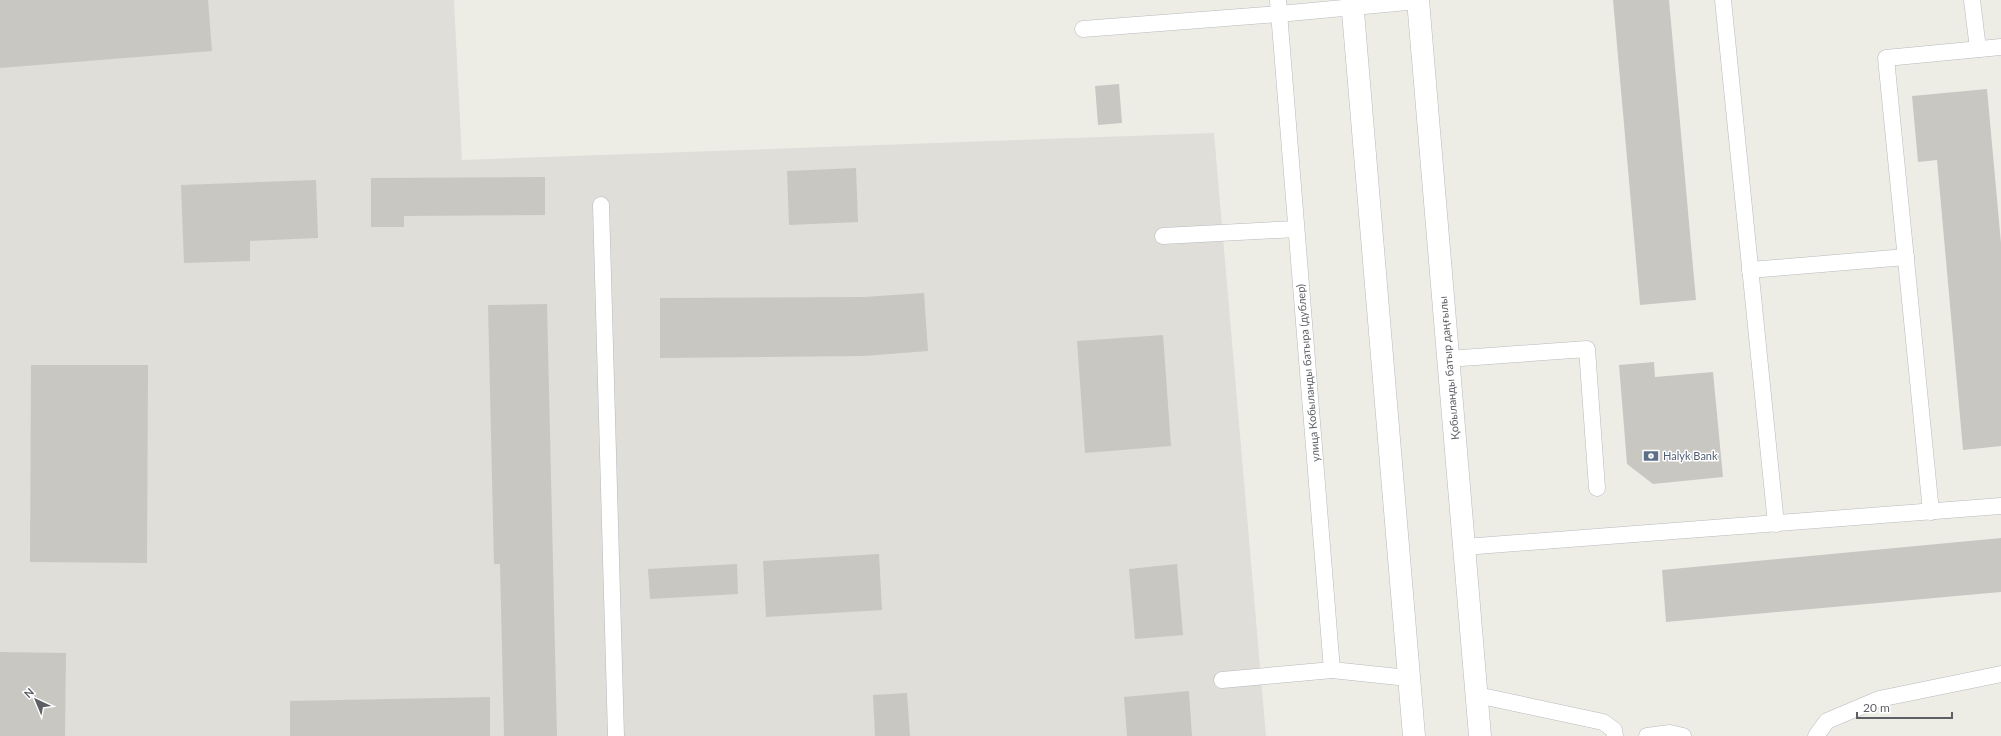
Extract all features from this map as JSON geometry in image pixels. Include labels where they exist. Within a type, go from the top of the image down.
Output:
[{"type":"street","name":"Қобыланды батыр даңғылы","points":[[1418,1],[1480,736]]},
{"type":"street","points":[[1352,4],[1414,736]]},
{"type":"lane","points":[[1723,0],[1776,524]]},
{"type":"lane","points":[[1972,0],[1978,49]]},
{"type":"lane","points":[[1083,29],[1279,7],[1418,1]]},
{"type":"lane","name":"улица Кобыланды батыра (дублер)","points":[[1279,7],[1332,670]]},
{"type":"lane","points":[[1931,512],[1886,58],[2001,47]]},
{"type":"lane","points":[[601,205],[616,736]]},
{"type":"lane","points":[[1163,236],[1296,229]]},
{"type":"lane","points":[[1750,270],[1906,257]]},
{"type":"lane","points":[[1448,359],[1587,349],[1597,488]]},
{"type":"lane","points":[[1464,547],[2001,506]]},
{"type":"lane","points":[[1222,680],[1332,670],[1408,678]]},
{"type":"lane","points":[[1816,736],[1827,721],[1879,699],[2001,674]]},
{"type":"lane","points":[[1477,695],[1603,722],[1614,730],[1615,736]]},
{"type":"lane","points":[[1647,736],[1670,733],[1683,736]]},
{"type":"shaded area","points":[[0,0],[454,0],[462,160],[1214,133],[1266,736],[0,736]]},
{"type":"building","points":[[0,0],[208,0],[212,51],[0,68]]},
{"type":"building","points":[[1613,0],[1669,0],[1696,300],[1640,305]]},
{"type":"building","points":[[1119,84],[1122,123],[1098,125],[1095,86]]},
{"type":"building","points":[[1987,89],[2001,243],[2001,446],[1963,450],[1937,160],[1918,162],[1912,96]]},
{"type":"building","points":[[856,168],[858,222],[789,225],[787,171]]},
{"type":"building","points":[[545,177],[545,215],[404,216],[404,227],[371,227],[371,178]]},
{"type":"building","points":[[316,180],[318,238],[250,241],[250,261],[184,263],[181,185]]},
{"type":"building","points":[[924,293],[928,351],[864,356],[660,358],[660,298],[864,297]]},
{"type":"building","points":[[547,304],[557,736],[504,736],[500,564],[494,564],[488,305]]},
{"type":"building","points":[[1163,335],[1171,446],[1085,453],[1077,341]]},
{"type":"building","points":[[1654,362],[1655,377],[1713,372],[1723,477],[1653,484],[1627,464],[1619,365]]},
{"type":"building","points":[[31,365],[148,365],[147,563],[30,562]]},
{"type":"building","points":[[2001,538],[2001,592],[1666,622],[1662,570]]},
{"type":"building","points":[[879,554],[882,610],[766,617],[763,561]]},
{"type":"building","points":[[737,564],[738,594],[650,599],[648,569]]},
{"type":"building","points":[[1177,564],[1183,635],[1135,639],[1129,569]]},
{"type":"building","points":[[0,652],[66,653],[65,736],[0,736]]},
{"type":"building","points":[[1189,691],[1192,736],[1127,736],[1124,697]]},
{"type":"building","points":[[907,693],[910,736],[875,736],[873,695]]},
{"type":"building","points":[[490,697],[490,736],[290,736],[290,701]]},
{"type":"place","name":"Halyk Bank","points":[[1651,456]]}]
